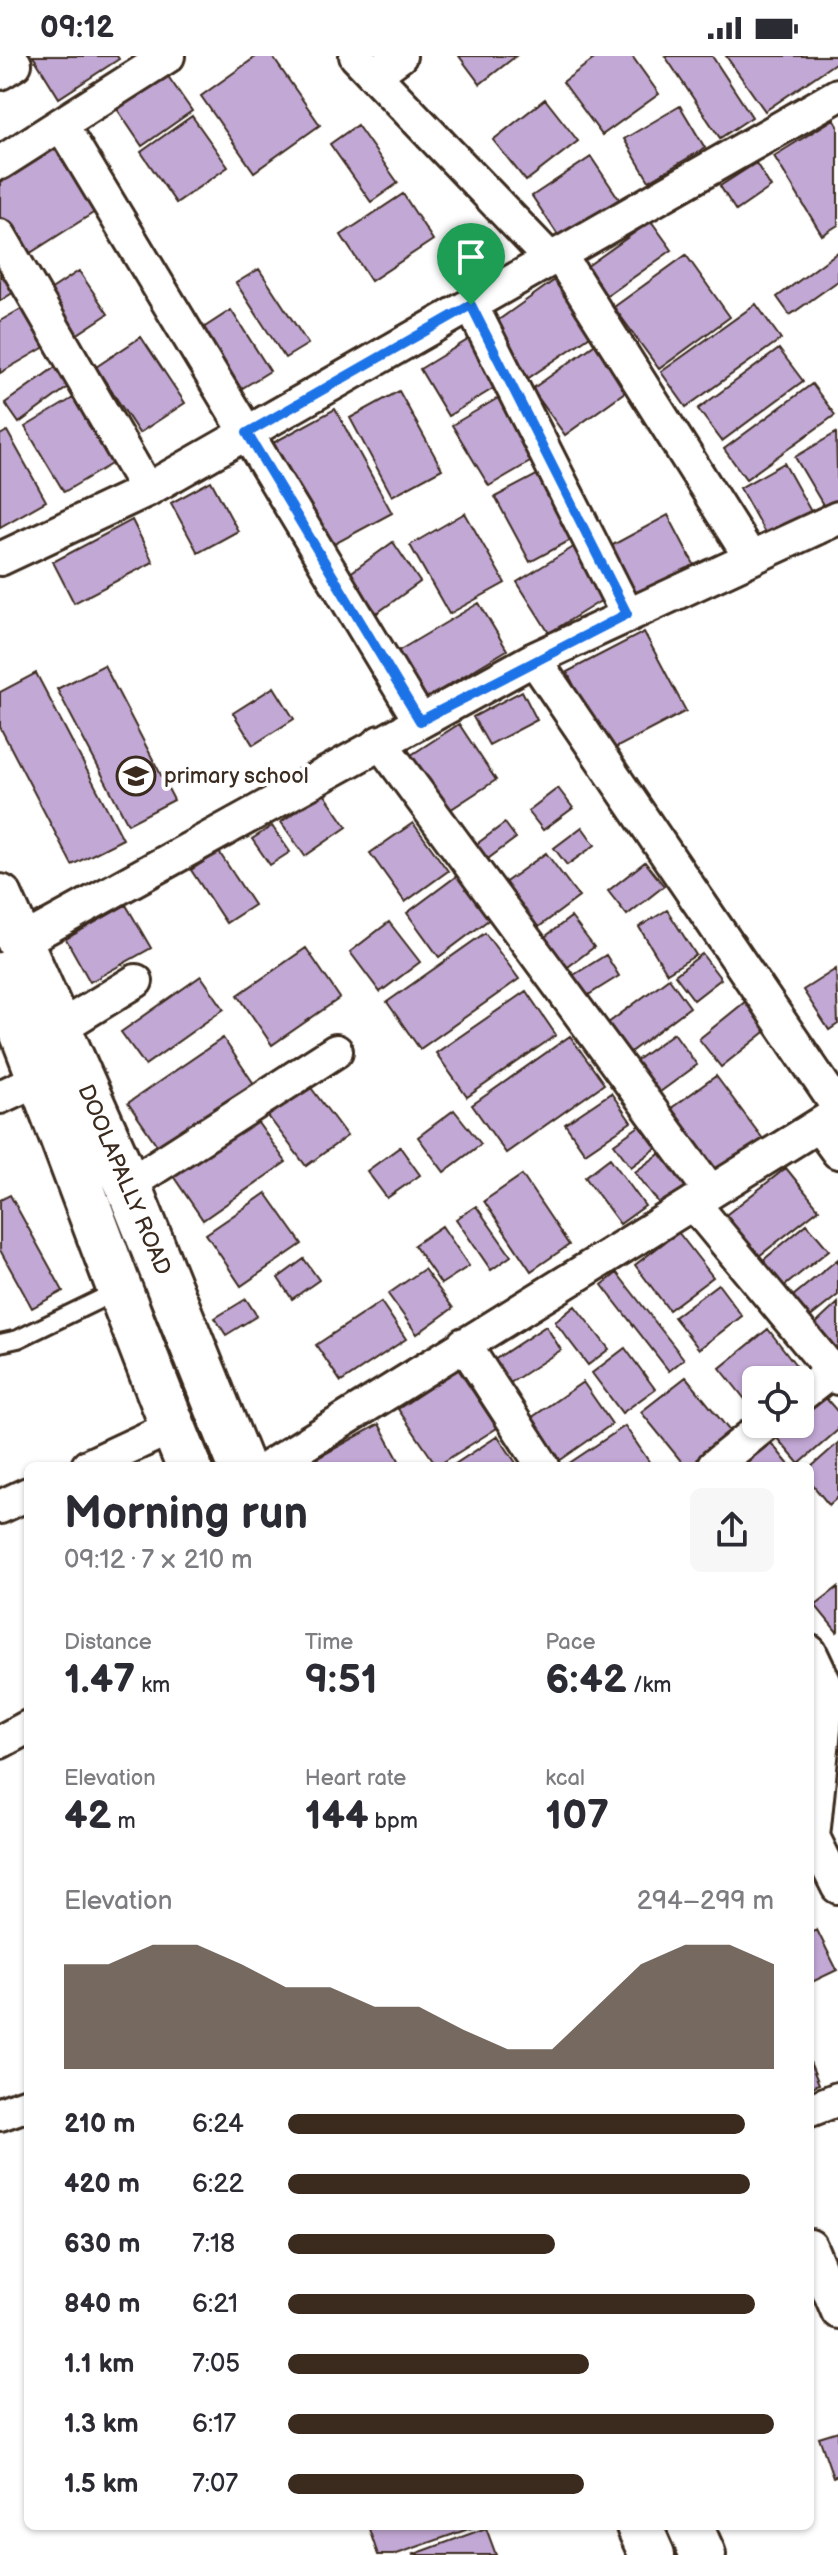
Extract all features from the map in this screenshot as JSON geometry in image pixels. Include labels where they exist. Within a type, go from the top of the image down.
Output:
[{"type":"main road","name":"DOOLAPALLY ROAD","points":[[0,897],[10,959],[41,1078],[117,1291],[187,1462]]},
{"type":"main road","name":"DOOLAPALLY ROAD","points":[[10,959],[58,1029],[128,1185],[239,1462]]},
{"type":"main road","points":[[641,2530],[652,2555]]},
{"type":"main road","points":[[692,2530],[703,2555]]},
{"type":"street","points":[[0,163],[168,56]]},
{"type":"street","points":[[400,56],[365,66],[554,256],[750,557]]},
{"type":"street","points":[[0,559],[147,490],[838,95]]},
{"type":"street","points":[[61,124],[420,721]]},
{"type":"street","points":[[0,236],[147,490]]},
{"type":"street","points":[[471,305],[627,614]]},
{"type":"street","points":[[10,959],[380,742],[534,659],[838,518]]},
{"type":"street","points":[[534,659],[832,1116],[838,1152]]},
{"type":"street","points":[[380,742],[702,1197],[835,1374],[814,1387]]},
{"type":"street","points":[[58,1029],[136,981]]},
{"type":"street","points":[[128,1185],[336,1051]]},
{"type":"street","points":[[0,1097],[41,1078]]},
{"type":"street","points":[[276,1462],[832,1116]]},
{"type":"street","points":[[464,1344],[540,1462]]},
{"type":"street","points":[[97,1462],[172,1427]]},
{"type":"street","points":[[719,1462],[749,1438]]},
{"type":"street","points":[[0,1507],[24,1496]]},
{"type":"street","points":[[814,1660],[828,1690],[814,1827]]},
{"type":"street","points":[[0,1742],[24,1729]]},
{"type":"street","points":[[814,1839],[838,1887]]},
{"type":"street","points":[[814,2108],[838,2099]]},
{"type":"street","points":[[0,2114],[24,2105]]},
{"type":"street","points":[[814,2255],[838,2312]]},
{"type":"lane","points":[[0,1343],[18,1339],[117,1291]]},
{"type":"building","points":[[33,56],[117,56],[119,59],[59,98]]},
{"type":"building","points":[[257,56],[272,56],[320,125],[254,172],[201,96]]},
{"type":"building","points":[[459,56],[516,56],[480,84]]},
{"type":"building","points":[[598,56],[632,56],[659,94],[602,135],[563,82]]},
{"type":"building","points":[[665,56],[712,56],[752,117],[720,138]]},
{"type":"building","points":[[726,56],[838,56],[838,61],[765,111]]},
{"type":"building","points":[[163,69],[192,111],[142,146],[113,103]]},
{"type":"building","points":[[545,99],[578,141],[526,181],[493,140]]},
{"type":"building","points":[[680,106],[705,148],[649,181],[624,139]]},
{"type":"building","points":[[192,116],[228,167],[176,203],[141,152]]},
{"type":"building","points":[[834,119],[838,126],[838,225],[822,235],[774,156]]},
{"type":"building","points":[[357,125],[398,183],[371,202],[330,144]]},
{"type":"building","points":[[52,138],[98,210],[24,257],[0,220],[0,171]]},
{"type":"building","points":[[591,157],[619,199],[560,238],[532,196]]},
{"type":"building","points":[[756,163],[771,187],[736,211],[720,186]]},
{"type":"building","points":[[403,194],[433,240],[371,281],[341,235]]},
{"type":"building","points":[[651,221],[672,250],[607,296],[586,267]]},
{"type":"building","points":[[838,252],[838,281],[790,315],[777,297]]},
{"type":"building","points":[[686,255],[730,317],[659,369],[614,307]]},
{"type":"building","points":[[259,269],[308,344],[285,358],[236,283]]},
{"type":"building","points":[[0,271],[14,292],[0,301]]},
{"type":"building","points":[[79,271],[108,314],[67,341],[38,298]]},
{"type":"building","points":[[559,277],[596,332],[527,379],[490,326]]},
{"type":"building","points":[[33,302],[55,341],[0,373],[0,321]]},
{"type":"building","points":[[756,304],[781,339],[686,407],[661,372]]},
{"type":"building","points":[[231,310],[270,371],[233,394],[194,334]]},
{"type":"building","points":[[476,335],[504,382],[448,416],[420,369]]},
{"type":"building","points":[[141,337],[185,403],[139,433],[96,367]]},
{"type":"building","points":[[597,343],[629,389],[565,435],[532,389]]},
{"type":"building","points":[[779,349],[803,381],[722,441],[698,409]]},
{"type":"building","points":[[61,363],[75,382],[19,423],[5,403]]},
{"type":"building","points":[[812,384],[835,415],[746,479],[724,449]]},
{"type":"building","points":[[399,391],[442,469],[392,496],[350,418]]},
{"type":"building","points":[[505,394],[542,455],[489,486],[452,425]]},
{"type":"building","points":[[73,398],[113,463],[64,492],[25,427]]},
{"type":"building","points":[[335,409],[392,513],[329,547],[273,443]]},
{"type":"building","points":[[7,431],[46,501],[0,527],[0,435]]},
{"type":"building","points":[[836,433],[838,510],[829,515],[795,457]]},
{"type":"building","points":[[784,463],[814,517],[770,542],[740,488]]},
{"type":"building","points":[[546,470],[582,534],[530,562],[495,497]]},
{"type":"building","points":[[211,481],[238,531],[198,553],[171,503]]},
{"type":"building","points":[[465,513],[505,583],[449,614],[410,545]]},
{"type":"building","points":[[668,515],[696,568],[629,604],[600,552]]},
{"type":"building","points":[[132,520],[153,562],[74,603],[53,562]]},
{"type":"building","points":[[393,542],[420,582],[377,613],[349,574]]},
{"type":"building","points":[[580,543],[612,594],[549,633],[517,582]]},
{"type":"building","points":[[479,603],[507,650],[427,698],[398,651]]},
{"type":"building","points":[[644,632],[686,711],[608,752],[567,672]]},
{"type":"building","points":[[104,665],[174,800],[128,824],[57,689]]},
{"type":"building","points":[[36,673],[123,839],[72,865],[0,727],[0,692]]},
{"type":"building","points":[[274,687],[294,719],[253,745],[233,713]]},
{"type":"building","points":[[522,691],[537,720],[489,745],[473,717]]},
{"type":"building","points":[[459,724],[496,780],[442,815],[405,759]]},
{"type":"building","points":[[558,788],[573,808],[543,830],[528,811]]},
{"type":"building","points":[[323,792],[347,827],[305,856],[281,822]]},
{"type":"building","points":[[413,823],[448,871],[405,902],[370,853]]},
{"type":"building","points":[[505,823],[516,838],[485,861],[474,846]]},
{"type":"building","points":[[272,826],[290,852],[270,865],[252,839]]},
{"type":"building","points":[[582,827],[595,845],[567,865],[554,848]]},
{"type":"building","points":[[219,852],[254,905],[226,923],[191,870]]},
{"type":"building","points":[[546,853],[579,897],[536,929],[503,884]]},
{"type":"building","points":[[645,862],[664,886],[627,915],[608,891]]},
{"type":"building","points":[[458,875],[491,918],[439,957],[407,913]]},
{"type":"building","points":[[126,905],[151,948],[90,982],[66,939]]},
{"type":"building","points":[[667,910],[696,955],[667,973],[639,927]]},
{"type":"building","points":[[571,917],[594,947],[560,973],[537,943]]},
{"type":"building","points":[[389,922],[420,962],[380,992],[350,952]]},
{"type":"building","points":[[485,933],[519,979],[420,1049],[387,1002]]},
{"type":"building","points":[[306,948],[340,998],[272,1045],[238,995]]},
{"type":"building","points":[[702,954],[721,979],[694,1000],[675,975]]},
{"type":"building","points":[[606,955],[619,976],[577,1002],[564,981]]},
{"type":"building","points":[[836,969],[838,1024],[829,1030],[803,990]]},
{"type":"building","points":[[201,976],[224,1009],[145,1065],[121,1032]]},
{"type":"building","points":[[669,978],[690,1007],[617,1062],[596,1032]]},
{"type":"building","points":[[526,991],[556,1035],[467,1097],[436,1053]]},
{"type":"building","points":[[751,997],[774,1025],[721,1067],[699,1039]]},
{"type":"building","points":[[674,1033],[697,1065],[653,1097],[630,1065]]},
{"type":"building","points":[[570,1036],[604,1084],[506,1153],[472,1105]]},
{"type":"building","points":[[223,1038],[254,1084],[159,1148],[128,1103]]},
{"type":"building","points":[[716,1076],[763,1139],[716,1172],[670,1109]]},
{"type":"building","points":[[306,1081],[347,1136],[306,1166],[265,1112]]},
{"type":"building","points":[[611,1093],[631,1122],[585,1153],[565,1124]]},
{"type":"building","points":[[454,1110],[481,1144],[444,1172],[418,1137]]},
{"type":"building","points":[[253,1116],[286,1162],[203,1220],[171,1173]]},
{"type":"building","points":[[642,1124],[659,1146],[631,1167],[614,1144]]},
{"type":"building","points":[[400,1147],[420,1175],[387,1198],[367,1171]]},
{"type":"building","points":[[669,1147],[695,1182],[662,1207],[635,1172]]},
{"type":"building","points":[[610,1158],[645,1206],[620,1224],[585,1177]]},
{"type":"building","points":[[786,1168],[819,1209],[754,1260],[722,1218]]},
{"type":"building","points":[[522,1175],[569,1245],[531,1271],[484,1201]]},
{"type":"building","points":[[266,1193],[302,1244],[241,1286],[206,1234]]},
{"type":"building","points":[[10,1195],[63,1291],[32,1308],[0,1250],[0,1200]]},
{"type":"building","points":[[476,1206],[511,1256],[491,1270],[456,1219]]},
{"type":"building","points":[[807,1224],[829,1250],[777,1292],[756,1266]]},
{"type":"building","points":[[442,1226],[469,1266],[441,1284],[414,1245]]},
{"type":"building","points":[[678,1232],[713,1277],[669,1310],[635,1265]]},
{"type":"building","points":[[304,1259],[319,1280],[292,1299],[278,1278]]},
{"type":"building","points":[[838,1259],[838,1295],[804,1322],[787,1301]]},
{"type":"building","points":[[424,1269],[453,1308],[417,1334],[388,1294]]},
{"type":"building","points":[[617,1273],[684,1359],[669,1371],[602,1285]]},
{"type":"building","points":[[718,1284],[742,1316],[699,1349],[674,1317]]},
{"type":"building","points":[[246,1299],[257,1316],[226,1335],[215,1318]]},
{"type":"building","points":[[381,1302],[406,1339],[341,1382],[316,1345]]},
{"type":"building","points":[[838,1303],[838,1361],[810,1329]]},
{"type":"building","points":[[575,1306],[609,1349],[588,1365],[555,1322]]},
{"type":"building","points":[[546,1326],[561,1350],[504,1387],[488,1364]]},
{"type":"building","points":[[768,1329],[797,1366],[742,1366],[742,1396],[720,1368]]},
{"type":"building","points":[[625,1348],[655,1389],[622,1413],[592,1373]]},
{"type":"building","points":[[458,1369],[497,1428],[443,1462],[434,1462],[398,1409]]},
{"type":"building","points":[[686,1377],[733,1435],[698,1462],[682,1462],[641,1412]]},
{"type":"building","points":[[583,1382],[612,1424],[558,1462],[549,1462],[521,1425]]},
{"type":"building","points":[[818,1389],[838,1412],[838,1430],[801,1462],[797,1462],[777,1438],[814,1438],[814,1392]]},
{"type":"building","points":[[379,1424],[400,1462],[310,1462]]},
{"type":"building","points":[[625,1426],[649,1462],[571,1462]]},
{"type":"building","points":[[498,1436],[515,1462],[458,1462]]},
{"type":"building","points":[[767,1438],[787,1462],[738,1462]]},
{"type":"building","points":[[838,1443],[838,1497],[829,1505],[814,1487],[814,1464]]},
{"type":"building","points":[[838,1587],[838,1631],[837,1632],[815,1605]]},
{"type":"building","points":[[817,1930],[837,1970],[814,1981],[814,1932]]},
{"type":"building","points":[[838,2431],[838,2475],[833,2477],[819,2437]]},
{"type":"building","points":[[369,2530],[466,2530],[394,2555],[378,2555]]},
{"type":"building","points":[[487,2530],[496,2555],[412,2555]]},
{"type":"place","name":"primary school","points":[[136,776]]},
{"type":"route","points":[[471,305],[627,614],[534,659],[420,721],[247,433],[471,305]]}]
